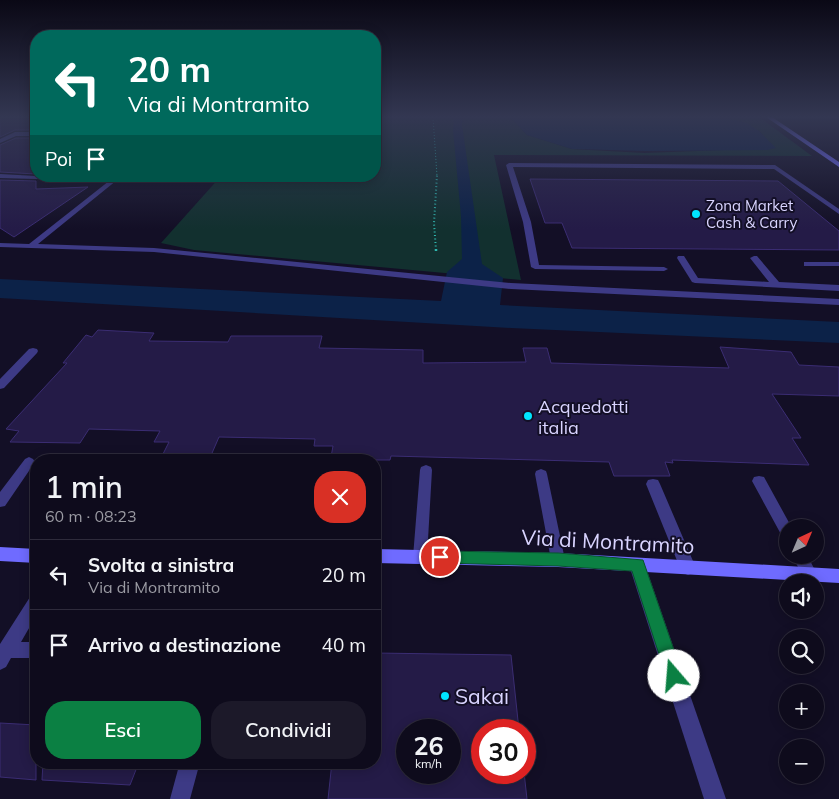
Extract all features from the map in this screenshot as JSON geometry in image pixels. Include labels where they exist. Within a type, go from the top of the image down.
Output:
[{"type":"main road","points":[[823,154],[839,165]]},
{"type":"main road","points":[[0,554],[30,556]]},
{"type":"main road","name":"Via di Montramito","points":[[381,556],[558,560],[809,574]]},
{"type":"main road","name":"Via di Montramito","points":[[824,575],[839,576]]},
{"type":"street","points":[[637,565],[714,799]]},
{"type":"lane","points":[[664,269],[536,267],[527,222],[509,165],[775,167],[839,212]]},
{"type":"lane","points":[[0,176],[30,177]]},
{"type":"lane","points":[[31,246],[113,182]]},
{"type":"lane","points":[[0,245],[154,250],[511,286],[839,302]]},
{"type":"lane","points":[[681,258],[695,280],[839,288]]},
{"type":"lane","points":[[754,258],[776,285]]},
{"type":"lane","points":[[807,264],[839,264]]},
{"type":"lane","points":[[0,386],[32,352]]},
{"type":"lane","points":[[0,502],[29,462]]},
{"type":"lane","points":[[420,556],[426,470]]},
{"type":"lane","points":[[541,474],[558,560]]},
{"type":"lane","points":[[759,481],[780,519]]},
{"type":"lane","points":[[654,484],[688,568]]},
{"type":"lane","points":[[804,564],[809,574]]},
{"type":"lane","points":[[3,656],[30,612]]},
{"type":"lane","points":[[3,656],[30,651]]},
{"type":"lane","points":[[180,799],[188,769]]},
{"type":"path","points":[[436,154],[437,176],[434,223],[436,252]]},
{"type":"green space","points":[[381,154],[810,154],[812,156],[494,155],[521,280],[194,250],[161,243],[216,182],[381,182]]},
{"type":"water","points":[[455,154],[466,154],[482,264],[503,278],[500,305],[839,322],[839,343],[511,328],[0,298],[0,279],[441,301],[447,272],[462,259],[461,216]]},
{"type":"building","points":[[0,154],[30,154],[30,174],[0,172]]},
{"type":"building","points":[[530,179],[778,181],[839,231],[839,250],[572,248],[562,223],[545,223]]},
{"type":"building","points":[[0,180],[36,182],[36,189],[88,187],[14,237],[0,228]]},
{"type":"building","points":[[98,330],[154,333],[149,341],[228,342],[231,336],[322,336],[319,348],[423,350],[423,363],[526,362],[523,348],[547,348],[551,363],[729,368],[720,347],[791,352],[799,365],[839,367],[839,396],[772,394],[801,438],[792,438],[809,465],[672,460],[673,463],[665,462],[670,476],[614,476],[609,462],[391,456],[390,460],[381,460],[381,454],[332,454],[333,446],[314,446],[315,439],[219,437],[212,454],[163,454],[169,442],[154,442],[160,431],[89,429],[80,443],[10,442],[19,431],[6,429],[67,363],[63,363],[86,335],[92,337]]},
{"type":"building","points":[[381,653],[511,655],[518,719],[471,719],[471,784],[525,784],[527,799],[328,799],[331,769],[381,769]]},
{"type":"building","points":[[0,723],[30,725],[30,769],[36,769],[36,780],[0,777]]},
{"type":"building","points":[[43,769],[136,769],[130,785],[42,780]]},
{"type":"place","name":"Zona Market Cash & Carry","points":[[696,214]]},
{"type":"place","name":"Acquedotti italia","points":[[528,416]]},
{"type":"place","name":"Sakai","points":[[445,696]]},
{"type":"route","points":[[440,557],[558,560],[637,565],[674,676]]}]
